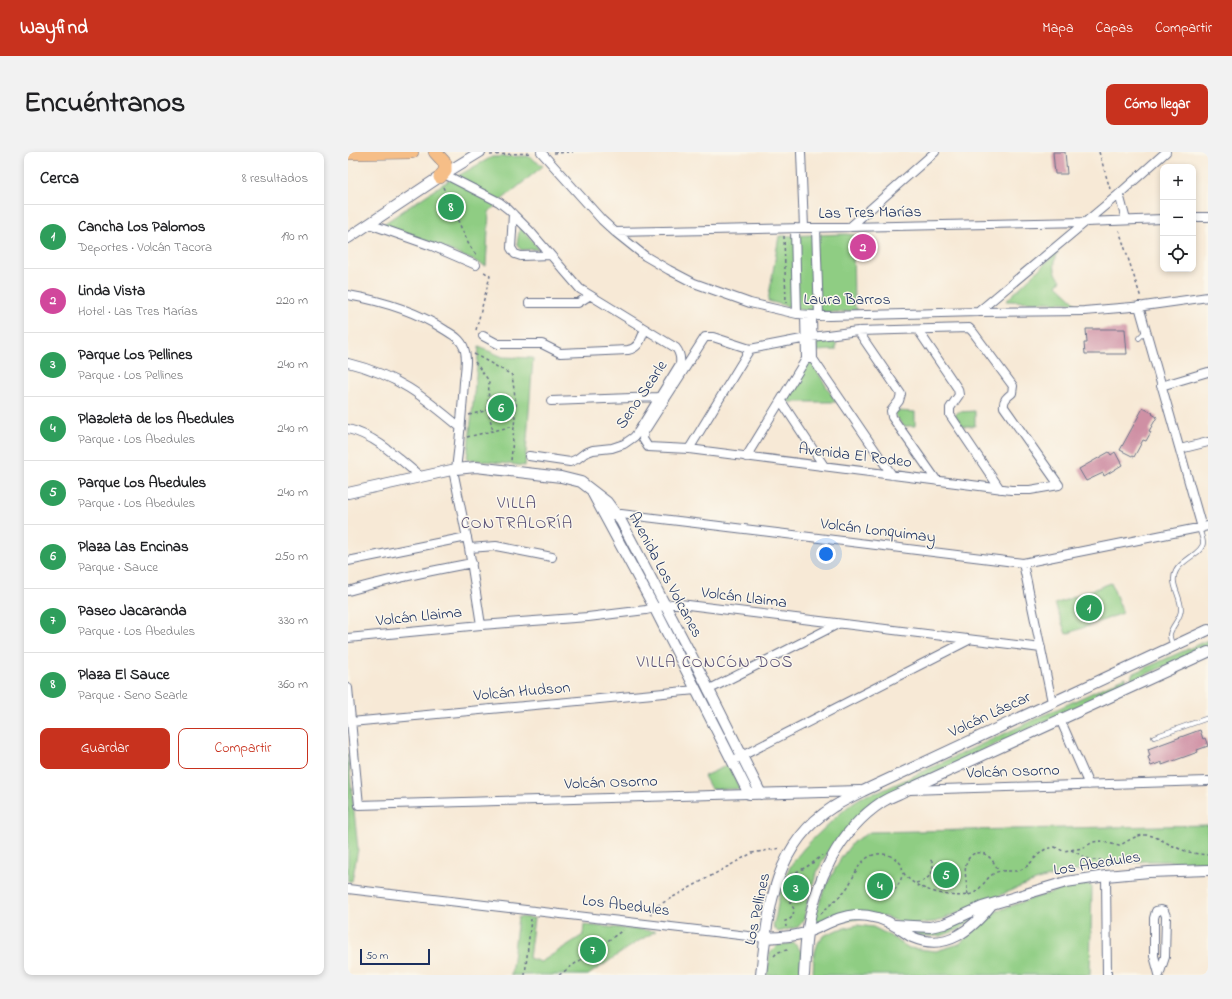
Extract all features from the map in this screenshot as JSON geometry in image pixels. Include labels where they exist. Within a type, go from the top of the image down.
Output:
[{"type":"main road","points":[[348,153],[412,152]]},
{"type":"main road","points":[[436,152],[445,163],[445,171],[442,176]]},
{"type":"street","name":"Laura Barros","points":[[541,152],[602,220],[645,256],[694,283],[740,300],[786,312],[808,315],[1084,311],[1141,306],[1208,297]]},
{"type":"street","points":[[801,152],[804,228]]},
{"type":"street","points":[[850,227],[935,152]]},
{"type":"street","points":[[978,312],[1086,222],[1166,152]]},
{"type":"street","points":[[348,238],[476,154]]},
{"type":"street","name":"Seno Searle","points":[[442,176],[499,202],[513,214],[580,290],[676,348],[681,357],[680,364],[638,432],[629,441],[612,448],[593,450],[584,453],[577,459],[570,462],[530,456]]},
{"type":"street","points":[[1116,196],[1126,220]]},
{"type":"street","points":[[513,214],[511,248],[515,254],[521,256],[550,255]]},
{"type":"street","points":[[1196,217],[1208,217]]},
{"type":"street","name":"Las Tres Marías","points":[[615,232],[1160,219]]},
{"type":"street","points":[[369,224],[432,246],[476,265]]},
{"type":"street","points":[[746,457],[809,359],[808,315],[795,228]]},
{"type":"street","points":[[808,315],[816,228]]},
{"type":"street","points":[[348,295],[380,302],[412,313],[427,320],[457,338],[462,343],[466,356],[460,439],[454,470],[482,625]]},
{"type":"street","points":[[529,303],[578,303],[590,296]]},
{"type":"street","points":[[1141,306],[1146,331],[1161,386],[1203,527]]},
{"type":"street","name":"Avenida El Rodeo","points":[[750,349],[713,337],[705,337],[644,432],[643,439],[648,447],[689,449],[1000,489],[1030,490],[1058,486],[1004,407],[1005,398],[1012,393],[1013,386],[974,332],[969,328],[918,330]]},
{"type":"street","points":[[479,335],[498,344],[542,344],[560,353],[628,350],[638,345],[645,329]]},
{"type":"street","points":[[689,449],[750,349],[809,337],[858,331],[918,330],[958,389],[959,395],[950,408],[950,415],[1000,489]]},
{"type":"street","points":[[858,331],[901,394],[899,401],[891,411],[892,417],[937,481]]},
{"type":"street","points":[[809,359],[892,475]]},
{"type":"street","points":[[348,363],[379,372],[407,386],[433,404],[461,428]]},
{"type":"street","points":[[1161,386],[1208,372]]},
{"type":"street","points":[[551,401],[659,397]]},
{"type":"street","points":[[781,401],[824,466]]},
{"type":"street","points":[[348,429],[357,431],[376,441],[421,477]]},
{"type":"street","points":[[1180,449],[1208,442]]},
{"type":"street","name":"Avenida Los Volcanes","points":[[348,494],[454,470],[476,467],[571,479],[581,482],[587,486],[611,516],[655,609],[749,794]]},
{"type":"street","name":"Volcán Lonquimay","points":[[611,516],[626,514],[1023,563],[1203,527]]},
{"type":"street","name":"Avenida Los Volcanes","points":[[611,516],[621,521],[699,670],[761,794]]},
{"type":"street","points":[[348,561],[467,537]]},
{"type":"street","points":[[469,548],[496,546],[552,557]]},
{"type":"street","points":[[1023,563],[1052,702]]},
{"type":"street","points":[[348,591],[410,574],[472,564]]},
{"type":"street","name":"Volcán Llaima","points":[[348,638],[482,625],[588,617],[655,609],[672,604],[680,604],[1041,648]]},
{"type":"street","points":[[708,690],[839,624]]},
{"type":"street","name":"Volcán Láscar","points":[[863,791],[1208,630]]},
{"type":"street","points":[[732,762],[970,640]]},
{"type":"street","name":"Volcán Láscar","points":[[907,790],[1208,652]]},
{"type":"street","points":[[348,688],[351,722]]},
{"type":"street","name":"Volcán Hudson","points":[[351,722],[696,690]]},
{"type":"street","points":[[1060,719],[1089,785]]},
{"type":"street","name":"Volcán Osorno","points":[[351,722],[359,805],[863,791]]},
{"type":"street","name":"Volcán Osorno","points":[[907,790],[1208,781]]},
{"type":"street","points":[[804,975],[817,888],[832,855],[851,830],[882,802],[907,790]]},
{"type":"street","name":"Los Pellines","points":[[761,975],[771,904],[777,880],[787,857],[807,830],[822,816],[863,791]]},
{"type":"street","name":"Los Abedules","points":[[895,925],[930,927],[944,924],[992,904],[1066,882],[1149,872],[1208,870]]},
{"type":"street","points":[[1106,876],[1107,975]]},
{"type":"street","name":"Los Abedules","points":[[348,889],[765,938],[811,931],[844,917],[856,915],[868,916],[878,918],[895,925],[911,936],[933,942],[954,937],[970,928],[992,904]]},
{"type":"street","points":[[1156,910],[1164,910],[1166,916],[1165,957],[1159,974],[1154,956],[1154,918],[1156,910]]},
{"type":"lane","points":[[1139,338],[1146,331]]},
{"type":"lane","points":[[1173,646],[1170,635],[1181,614],[1181,602],[1173,579],[1176,570],[1182,563],[1201,549],[1203,542],[1203,527]]},
{"type":"lane","points":[[1154,737],[1208,718]]},
{"type":"path","points":[[476,154],[573,152]]},
{"type":"path","points":[[1099,152],[1116,196]]},
{"type":"path","points":[[444,190],[468,243],[477,257],[476,265],[490,276],[479,335]]},
{"type":"path","points":[[1115,220],[1141,306]]},
{"type":"path","points":[[784,229],[786,312]]},
{"type":"path","points":[[464,349],[512,375],[516,404],[510,471]]},
{"type":"path","points":[[464,349],[490,382],[488,410],[493,431]]},
{"type":"path","points":[[462,417],[516,404]]},
{"type":"path","points":[[460,439],[514,426]]},
{"type":"path","points":[[903,873],[915,884],[931,891],[944,894],[968,895],[976,892],[993,874],[999,871],[1018,870],[1029,865],[1045,849],[1055,847],[1063,851],[1071,850],[1083,848],[1093,842],[1101,841],[1119,846],[1134,837],[1143,834],[1152,835],[1180,850],[1208,855]]},
{"type":"path","points":[[645,924],[657,906],[752,853],[794,846]]},
{"type":"path","points":[[1071,850],[1091,860],[1104,860],[1106,876]]},
{"type":"path","points":[[968,895],[966,864],[970,856],[978,853],[985,853],[991,858],[999,871]]},
{"type":"path","points":[[811,931],[815,923],[827,908],[837,900],[847,888],[858,865],[875,854],[891,856],[901,864],[903,873],[899,885],[894,891],[880,898],[873,896],[869,890],[869,886],[873,879],[879,877],[885,879],[890,886],[887,894]]},
{"type":"path","points":[[915,884],[925,880],[932,873],[932,861],[928,859]]},
{"type":"path","points":[[525,975],[532,910]]},
{"type":"path","points":[[559,975],[635,922]]},
{"type":"green space","points":[[528,156],[543,166],[489,212],[486,266],[435,244],[382,225],[443,184],[492,157]]},
{"type":"green space","points":[[520,226],[539,249],[521,250],[517,244]]},
{"type":"green space","points":[[856,235],[853,239],[854,305],[858,310],[844,312],[809,312],[768,301],[779,236]]},
{"type":"green space","points":[[1058,251],[1055,270],[1061,280],[1057,285],[1076,303],[1006,301]]},
{"type":"green space","points":[[836,337],[836,350],[817,351],[816,338]]},
{"type":"green space","points":[[479,347],[503,357],[533,358],[525,466],[467,459]]},
{"type":"green space","points":[[808,362],[812,363],[836,402],[788,402],[785,399]]},
{"type":"green space","points":[[897,411],[915,412],[915,426],[903,426],[894,413]]},
{"type":"green space","points":[[975,411],[975,426],[963,426],[955,415],[958,412]]},
{"type":"green space","points":[[1111,583],[1123,613],[1066,634],[1055,604]]},
{"type":"green space","points":[[1208,640],[1208,647],[1131,681],[1132,674]]},
{"type":"green space","points":[[1126,677],[1126,683],[884,796],[842,834],[825,857],[818,870],[809,895],[804,920],[798,927],[778,932],[773,926],[781,887],[792,864],[811,841],[856,800],[866,795],[879,792]]},
{"type":"green space","points":[[348,754],[358,849],[352,881],[348,881]]},
{"type":"green space","points":[[728,765],[740,789],[711,789],[704,776]]},
{"type":"green space","points":[[1208,825],[1208,862],[1146,861],[1081,870],[1041,879],[1007,892],[990,901],[935,922],[906,924],[879,915],[811,927],[824,890],[841,858],[853,842],[870,832]]},
{"type":"green space","points":[[1088,884],[1092,887],[1090,975],[813,975],[814,955],[818,943],[823,936],[837,930],[857,925],[873,927],[909,948],[936,951],[959,944],[997,911],[1070,887]]},
{"type":"green space","points":[[982,911],[961,929],[941,936],[920,936],[911,931],[928,933],[957,923]]},
{"type":"green space","points":[[518,917],[534,918],[529,958],[541,962],[583,935],[584,925],[656,931],[588,975],[511,975]]},
{"type":"green space","points":[[794,943],[802,952],[800,975],[767,975],[770,953],[778,945]]},
{"type":"building","points":[[1053,152],[1065,152],[1067,174],[1055,174]]},
{"type":"building","points":[[1086,329],[1125,329],[1127,354],[1085,354],[1084,343],[1087,343]]},
{"type":"building","points":[[1143,408],[1153,413],[1152,414],[1157,417],[1149,431],[1151,432],[1146,441],[1143,440],[1134,457],[1120,450]]},
{"type":"building","points":[[1109,452],[1111,455],[1115,452],[1122,465],[1104,476],[1103,473],[1086,481],[1079,469]]},
{"type":"building","points":[[1200,730],[1203,739],[1205,738],[1208,746],[1197,750],[1198,752],[1162,765],[1162,762],[1151,766],[1148,757],[1150,756],[1148,749]]},
{"type":"place","name":"Plaza El Sauce","points":[[451,207]]},
{"type":"place","name":"Linda Vista","points":[[863,247]]},
{"type":"place","name":"Plaza Las Encinas","points":[[501,408]]},
{"type":"place","name":"Cancha Los Palomos","points":[[1089,608]]},
{"type":"place","name":"Parque Los Abedules","points":[[946,875]]},
{"type":"place","name":"Plazoleta de los Abedules","points":[[880,886]]},
{"type":"place","name":"Parque Los Pellines","points":[[796,888]]},
{"type":"place","name":"Paseo Jacaranda","points":[[593,950]]},
{"type":"district","name":"VILLA CONTRALORÍA","points":[[517,513]]},
{"type":"district","name":"VILLA CONCÓN DOS","points":[[715,662]]}]
